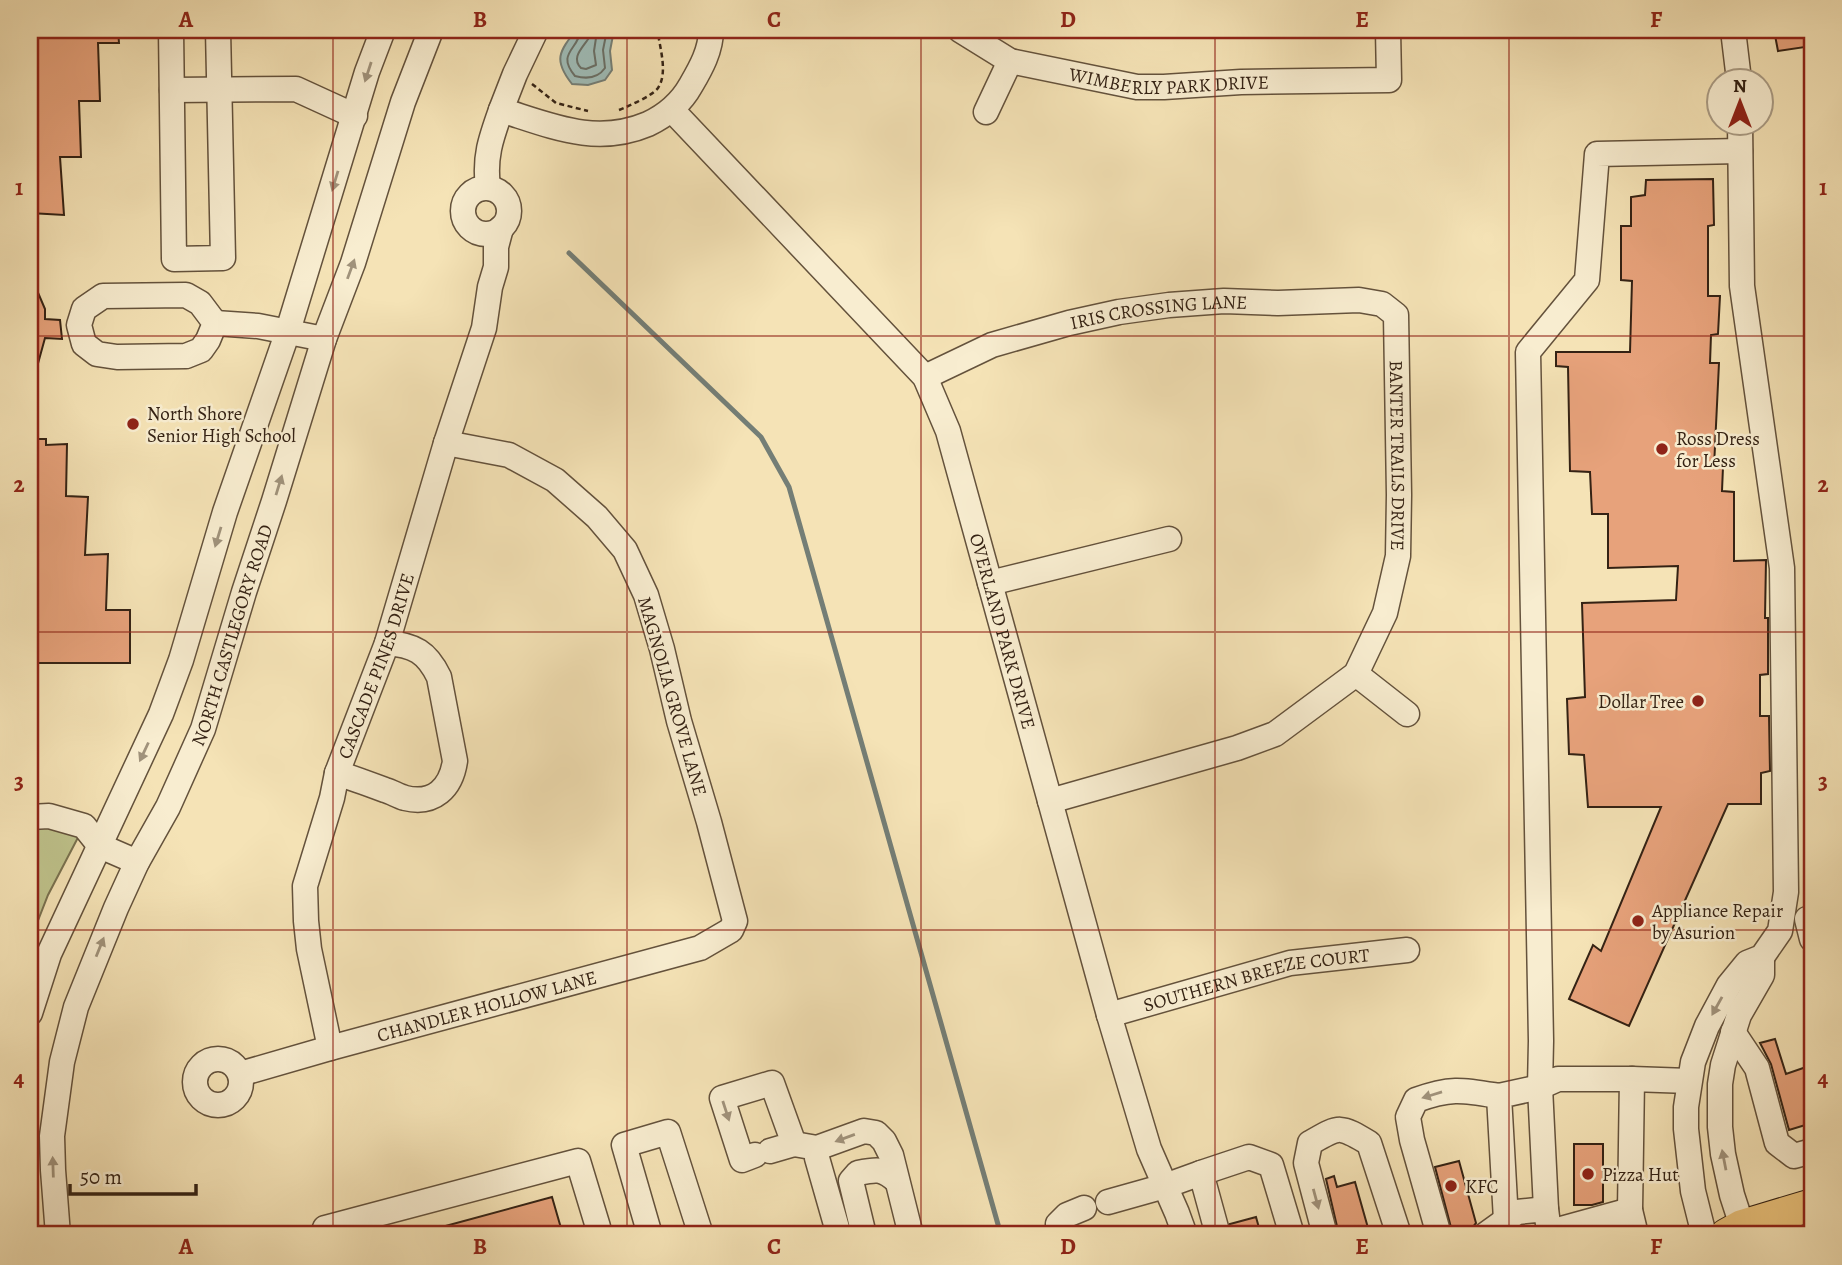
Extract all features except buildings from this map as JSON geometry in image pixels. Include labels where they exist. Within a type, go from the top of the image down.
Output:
[{"type":"main road","points":[[1738,1232],[1812,1205]]},
{"type":"street","points":[[171,30],[174,259],[223,258],[218,30]]},
{"type":"street","name":"NORTH CASTLEGORY ROAD","points":[[30,1013],[49,954],[161,714],[181,660],[225,512],[288,331],[367,72],[383,30]]},
{"type":"street","name":"NORTH CASTLEGORY ROAD","points":[[58,1235],[52,1136],[62,1062],[76,1007],[137,862],[168,807],[203,729],[324,339],[353,263],[403,102],[431,30]]},
{"type":"street","points":[[488,187],[485,169],[489,145],[515,74],[536,30]]},
{"type":"street","points":[[501,110],[564,130],[601,135],[631,131],[672,110],[688,91],[705,61],[711,30]]},
{"type":"street","name":"WIMBERLY PARK DRIVE","points":[[960,30],[1010,61],[1137,87],[1241,82],[1389,80],[1388,30]]},
{"type":"street","points":[[1733,30],[1737,66]]},
{"type":"street","points":[[986,112],[1010,61]]},
{"type":"street","points":[[172,90],[296,89],[355,116]]},
{"type":"street","name":"OVERLAND PARK DRIVE","points":[[672,110],[925,377],[948,431],[1109,1016],[1149,1149],[1185,1235]]},
{"type":"street","points":[[1704,1235],[1688,1163],[1686,1107],[1693,1062],[1718,1002],[1747,963],[1762,957],[1780,931],[1786,892],[1783,581],[1742,286],[1740,136]]},
{"type":"street","points":[[1549,1226],[1540,1087],[1528,352],[1587,280],[1597,154],[1740,151]]},
{"type":"street","points":[[488,187],[499,191],[509,204],[507,222],[501,228],[486,234],[472,230],[467,225],[463,218],[463,205],[472,191],[488,187]]},
{"type":"street","name":"CASCADE PINES DRIVE","points":[[330,1048],[309,949],[305,886],[338,772],[387,643],[446,443],[484,328],[501,228]]},
{"type":"street","name":"CASCADE PINES DRIVE","points":[[472,230],[490,288]]},
{"type":"street","points":[[215,323],[201,350],[186,356],[117,357],[97,354],[84,344],[79,325],[84,309],[103,296],[186,295],[200,303],[215,323],[258,326],[324,339]]},
{"type":"street","name":"IRIS CROSSING LANE","points":[[925,377],[992,345],[1069,323],[1169,305],[1224,301],[1278,303],[1359,300],[1382,304],[1396,315]]},
{"type":"street","name":"BANTER TRAILS DRIVE","points":[[1050,801],[1237,748],[1275,734],[1356,674],[1385,613],[1398,556],[1396,315]]},
{"type":"street","name":"MAGNOLIA GROVE LANE","points":[[446,443],[509,454],[555,481],[597,517],[625,551],[646,595],[659,638],[679,721],[732,906],[735,921],[731,930]]},
{"type":"street","points":[[990,583],[1169,539]]},
{"type":"street","points":[[338,772],[415,800],[438,794],[453,774],[455,761],[439,677],[434,666],[424,654],[414,648],[404,644],[387,643]]},
{"type":"street","points":[[1356,674],[1407,714]]},
{"type":"street","points":[[30,817],[48,816],[84,826],[100,846],[137,862]]},
{"type":"street","name":"CHANDLER HOLLOW LANE","points":[[240,1074],[700,948],[731,930]]},
{"type":"street","name":"SOUTHERN BREEZE COURT","points":[[1109,1016],[1290,963],[1407,950]]},
{"type":"street","points":[[1738,1232],[1723,1154],[1719,1108],[1721,1078],[1739,1015],[1762,975],[1762,957]]},
{"type":"street","points":[[1733,1032],[1757,1069],[1777,1143],[1794,1156],[1812,1151]]},
{"type":"street","points":[[1721,1078],[1761,1085]]},
{"type":"street","points":[[1439,1235],[1408,1117],[1416,1100],[1439,1092],[1462,1090],[1499,1096],[1540,1087],[1558,1079],[1689,1081]]},
{"type":"street","points":[[1632,1079],[1630,1210],[1636,1235]]},
{"type":"street","points":[[839,1235],[817,1158],[805,1146],[772,1083],[722,1098],[742,1160],[762,1153],[805,1146],[864,1131],[876,1133],[884,1141],[891,1155],[911,1235]]},
{"type":"street","points":[[1499,1096],[1506,1220]]},
{"type":"street","points":[[1325,1235],[1306,1163],[1310,1143],[1334,1129],[1346,1129],[1369,1143],[1399,1235]]},
{"type":"street","points":[[650,1235],[624,1145],[668,1132],[701,1235]]},
{"type":"street","points":[[1108,1202],[1250,1157],[1271,1165],[1292,1235]]},
{"type":"street","points":[[318,1233],[578,1161],[598,1227]]},
{"type":"street","points":[[863,1235],[851,1181],[858,1173],[878,1169],[890,1174],[897,1181]]},
{"type":"street","points":[[1201,1172],[1218,1235]]},
{"type":"street","points":[[1058,1235],[1058,1224],[1066,1215],[1084,1209]]},
{"type":"street","points":[[1485,1235],[1517,1212],[1549,1226],[1630,1210]]},
{"type":"path","points":[[615,112],[637,103],[658,88],[663,72],[658,33],[660,30]]},
{"type":"path","points":[[515,74],[556,103],[593,112]]},
{"type":"green space","points":[[30,817],[84,826],[48,895],[30,941]]},
{"type":"water","points":[[576,30],[614,30],[610,51],[612,70],[605,80],[588,85],[572,84],[566,76],[560,62],[562,50]]},
{"type":"waterway","points":[[569,253],[761,437],[789,487],[1001,1235]]},
{"type":"place","name":"North Shore Senior High School","points":[[133,424]]},
{"type":"place","name":"Ross Dress for Less","points":[[1662,449]]},
{"type":"place","name":"Dollar Tree","points":[[1698,701]]},
{"type":"place","name":"Appliance Repair by Asurion","points":[[1638,921]]},
{"type":"place","name":"Pizza Hut","points":[[1588,1174]]},
{"type":"place","name":"KFC","points":[[1451,1186]]}]
